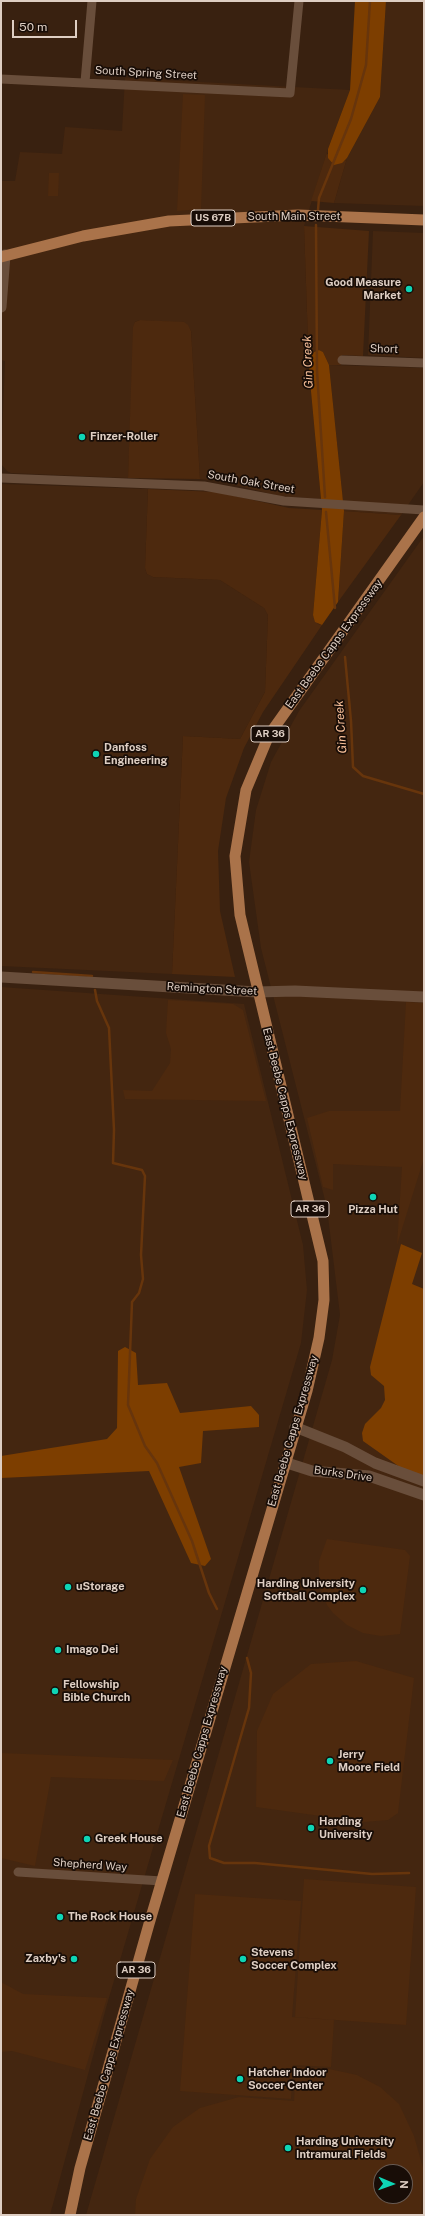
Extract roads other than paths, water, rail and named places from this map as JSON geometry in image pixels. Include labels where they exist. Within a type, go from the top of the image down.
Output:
[{"type":"main road","name":"South Main Street","points":[[3,256],[83,236],[169,221],[236,216],[298,215],[424,220]]},
{"type":"main road","name":"East Beebe Capps Expressway","points":[[70,2215],[80,2168],[284,1462],[307,1391],[319,1338],[325,1284],[323,1261],[257,992],[240,915],[236,864],[239,827],[246,790],[270,735],[424,517]]},
{"type":"street","points":[[85,82],[92,1]]},
{"type":"street","name":"South Spring Street","points":[[1,79],[290,93],[299,1]]},
{"type":"street","points":[[1,307],[3,256]]},
{"type":"street","name":"Short","points":[[342,360],[424,363]]},
{"type":"street","name":"South Oak Street","points":[[1,478],[204,486],[284,501],[424,510]]},
{"type":"street","name":"Remington Street","points":[[1,977],[257,992],[296,991],[424,997]]},
{"type":"street","name":"Burks Drive","points":[[295,1427],[345,1447],[375,1463],[424,1481]]},
{"type":"street","name":"Burks Drive","points":[[284,1462],[312,1471],[369,1476],[424,1495]]},
{"type":"street","name":"Shepherd Way","points":[[18,1872],[162,1882]]},
{"type":"waterway","name":"Gin Creek","points":[[318,210],[319,198],[351,119],[366,65],[370,1]]},
{"type":"waterway","name":"Gin Creek","points":[[316,225],[317,371],[325,497]]},
{"type":"waterway","name":"Gin Creek","points":[[326,512],[335,608]]},
{"type":"waterway","name":"Gin Creek","points":[[345,657],[351,721],[353,767],[363,776],[424,794]]},
{"type":"waterway","points":[[33,972],[92,976]]},
{"type":"waterway","points":[[95,990],[97,1001],[109,1028],[114,1130],[113,1163],[142,1170],[145,1176],[141,1255],[143,1279],[139,1293],[132,1302],[128,1405],[145,1446],[157,1463],[192,1541],[209,1593],[217,1609]]},
{"type":"waterway","points":[[247,1658],[251,1673],[249,1708],[209,1846],[210,1858],[224,1863],[255,1863],[372,1874],[409,1873]]},
{"type":"place","name":"Good Measure Market","points":[[409,289]]},
{"type":"place","name":"Finzer-Roller","points":[[82,437]]},
{"type":"place","name":"Danfoss Engineering","points":[[96,754]]},
{"type":"place","name":"Pizza Hut","points":[[373,1197]]},
{"type":"place","name":"uStorage","points":[[68,1587]]},
{"type":"place","name":"Harding University Softball Complex","points":[[363,1590]]},
{"type":"place","name":"Imago Dei","points":[[58,1650]]},
{"type":"place","name":"Fellowship Bible Church","points":[[55,1691]]},
{"type":"place","name":"Jerry Moore Field","points":[[330,1761]]},
{"type":"place","name":"Harding University","points":[[311,1828]]},
{"type":"place","name":"Greek House","points":[[87,1839]]},
{"type":"place","name":"The Rock House","points":[[60,1917]]},
{"type":"place","name":"Zaxby's","points":[[74,1959]]},
{"type":"place","name":"Stevens Soccer Complex","points":[[243,1959]]},
{"type":"place","name":"Hatcher Indoor Soccer Center","points":[[240,2079]]},
{"type":"place","name":"Harding University Intramural Fields","points":[[288,2148]]}]
